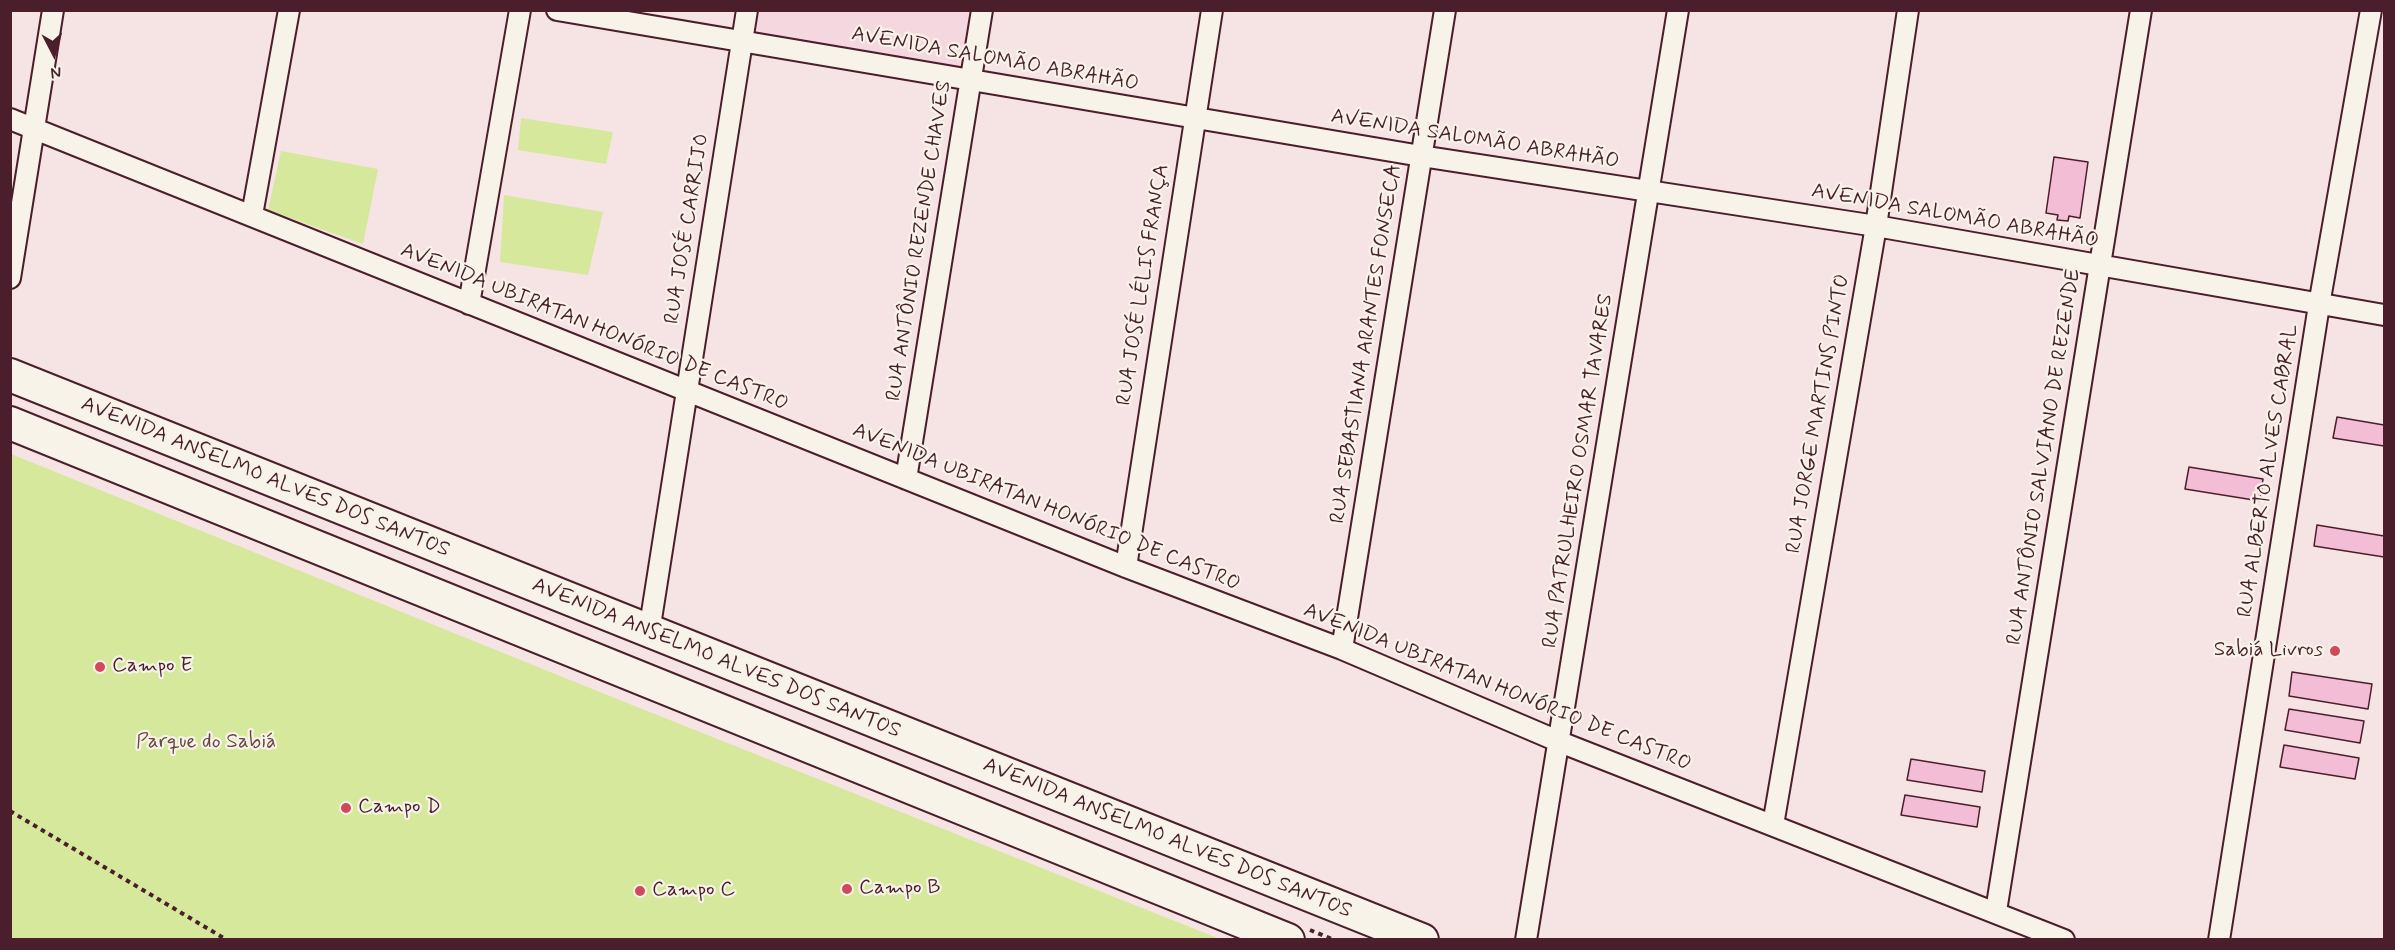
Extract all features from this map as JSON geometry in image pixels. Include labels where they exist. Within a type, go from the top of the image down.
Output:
[{"type":"main road","name":"AVENIDA ANSELMO ALVES DOS SANTOS","points":[[10,375],[1422,939]]},
{"type":"main road","points":[[10,423],[342,559],[1288,939]]},
{"type":"main road","points":[[274,530],[291,520],[297,510],[301,493]]},
{"type":"main road","points":[[342,559],[361,517]]},
{"type":"street","points":[[10,278],[53,10]]},
{"type":"street","points":[[252,215],[289,10]]},
{"type":"street","points":[[469,304],[520,10]]},
{"type":"street","name":"AVENIDA SALOMÃO ABRAHÃO","points":[[558,10],[1421,156],[1876,226],[2385,315]]},
{"type":"street","name":"RUA JOSÉ CARRIJO","points":[[649,632],[747,10]]},
{"type":"street","name":"RUA ANTÔNIO REZENDE CHAVES","points":[[906,479],[982,10]]},
{"type":"street","name":"RUA JOSÉ LÉLIS FRANÇA","points":[[1126,567],[1212,10]]},
{"type":"street","name":"RUA SEBASTIANA ARANTES FONSECA","points":[[1342,649],[1445,10]]},
{"type":"street","name":"RUA PATRULHEIRO OSMAR TAVARES","points":[[1526,939],[1678,10]]},
{"type":"street","name":"RUA JORGE MARTINS PINTO","points":[[1773,825],[1876,226],[1908,10]]},
{"type":"street","name":"RUA ANTÔNIO SALVIANO DE REZENDE","points":[[1996,911],[2141,10]]},
{"type":"street","name":"RUA ALBERTO ALVES CABRAL","points":[[2219,939],[2319,305],[2371,10]]},
{"type":"street","name":"AVENIDA UBIRATAN HONÓRIO DE CASTRO","points":[[10,119],[1126,567],[1342,649],[1560,742],[2064,939]]},
{"type":"path","points":[[10,811],[226,939]]},
{"type":"shaded area","points":[[751,11],[981,11],[969,81],[745,45]]},
{"type":"green space","points":[[521,118],[613,132],[606,164],[518,150]]},
{"type":"green space","points":[[281,151],[378,169],[363,244],[268,210]]},
{"type":"green space","points":[[504,195],[603,212],[588,275],[500,262]]},
{"type":"green space","name":"Parque do Sabiá","points":[[11,454],[627,703],[1220,939],[11,939]]},
{"type":"building","points":[[2054,157],[2088,162],[2080,218],[2069,216],[2068,221],[2057,220],[2058,215],[2046,213]]},
{"type":"building","points":[[2337,417],[2384,425],[2384,446],[2333,438]]},
{"type":"building","points":[[2189,467],[2263,479],[2260,501],[2185,489]]},
{"type":"building","points":[[2317,525],[2384,536],[2384,557],[2314,546]]},
{"type":"building","points":[[2292,672],[2372,684],[2368,709],[2289,696]]},
{"type":"building","points":[[2289,709],[2364,721],[2360,743],[2285,730]]},
{"type":"building","points":[[2284,745],[2359,758],[2355,779],[2280,767]]},
{"type":"building","points":[[1911,759],[1985,771],[1982,792],[1907,780]]},
{"type":"building","points":[[1905,795],[1980,807],[1977,827],[1901,815]]},
{"type":"place","name":"Sabiá Livros","points":[[2335,651]]},
{"type":"place","name":"Campo E","points":[[100,667]]},
{"type":"place","name":"Campo D","points":[[346,808]]},
{"type":"place","name":"Campo B","points":[[847,889]]},
{"type":"place","name":"Campo C","points":[[640,891]]}]
